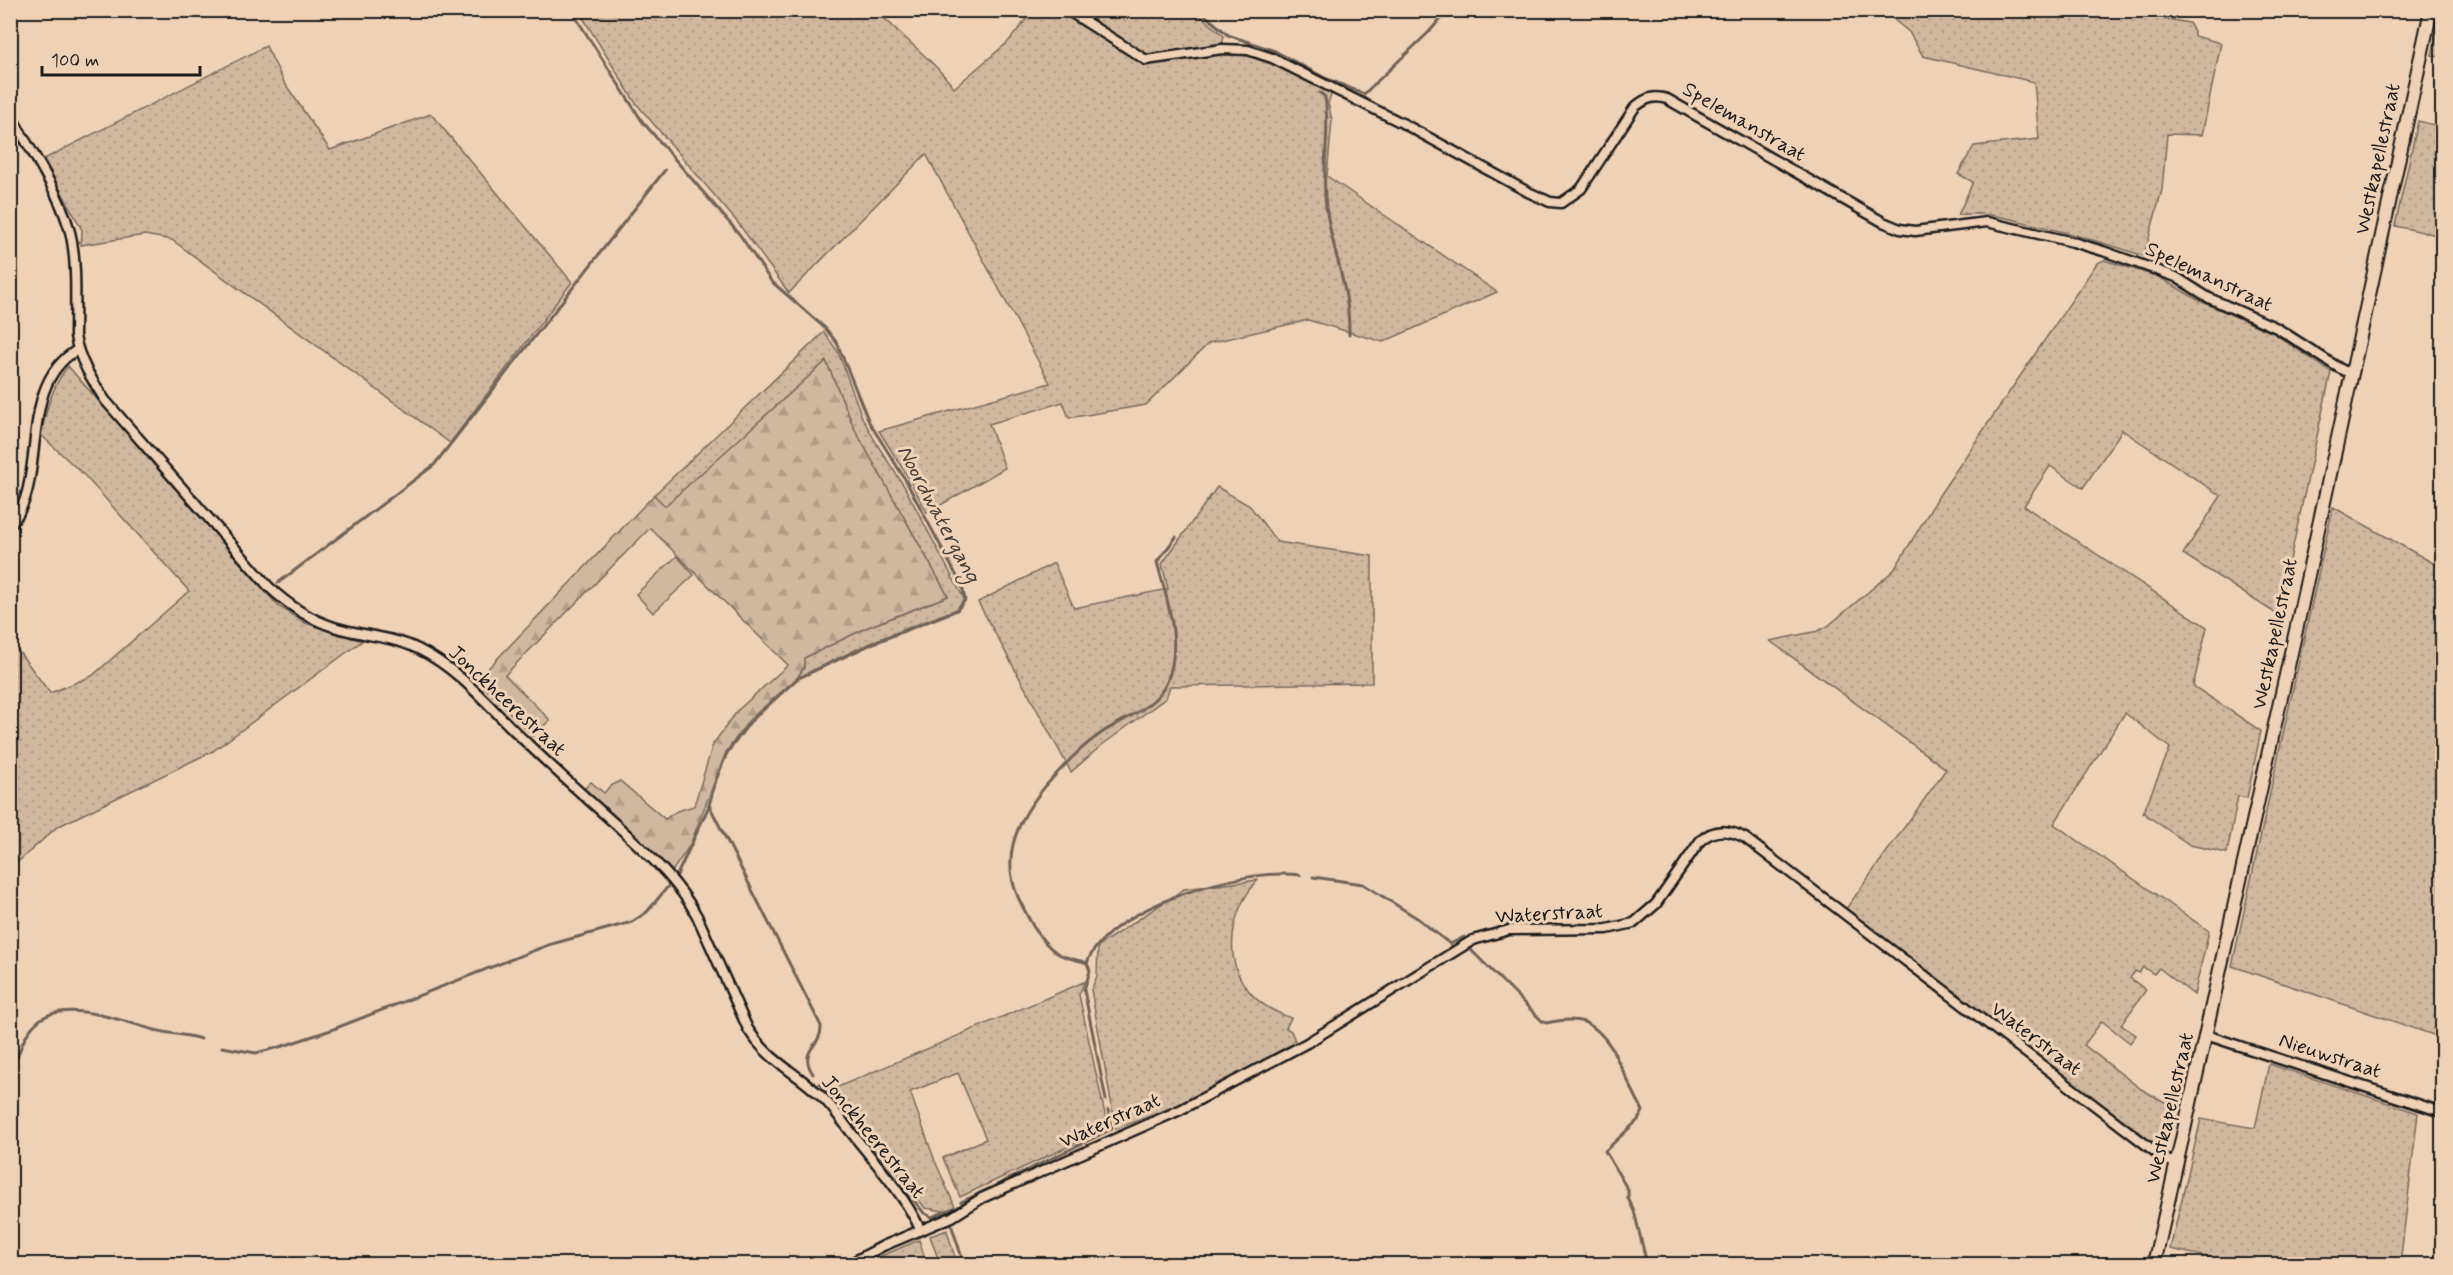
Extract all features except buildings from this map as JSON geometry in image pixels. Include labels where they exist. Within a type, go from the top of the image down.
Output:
[{"type":"street","name":"Spelemanstraat","points":[[1067,10],[1146,60],[1222,49],[1248,50],[1272,58],[1404,124],[1550,202],[1561,203],[1581,189],[1635,106],[1644,99],[1655,96],[1667,99],[1883,222],[1900,229],[1924,231],[1974,222],[1987,222],[2083,245],[2176,277],[2209,298],[2277,328],[2351,374]]},
{"type":"street","name":"Westkapellestraat","points":[[2154,1264],[2431,10]]},
{"type":"street","name":"Jonckheerestraat","points":[[10,114],[59,202],[69,227],[72,242],[77,350],[89,376],[105,400],[269,587],[285,602],[310,617],[336,628],[389,639],[416,648],[437,659],[471,687],[532,749],[666,872],[688,899],[748,1029],[759,1046],[772,1059],[805,1082],[824,1099],[896,1191],[920,1229]]},
{"type":"street","points":[[10,525],[22,506],[27,488],[38,414],[49,380],[58,365],[77,350]]},
{"type":"street","name":"Waterstraat","points":[[849,1264],[920,1229],[952,1217],[992,1194],[1180,1110],[1307,1043],[1473,940],[1509,930],[1607,929],[1634,923],[1656,904],[1700,841],[1722,830],[1736,833],[1744,838],[2166,1160],[2178,1163]]},
{"type":"street","name":"Nieuwstraat","points":[[2206,1035],[2442,1112]]},
{"type":"green space","points":[[592,10],[878,11],[936,67],[954,88],[1008,42],[1033,11],[1061,11],[1128,51],[1142,62],[1228,51],[1251,54],[1287,68],[1332,93],[1328,103],[1332,120],[1327,176],[1497,292],[1383,342],[1308,320],[1209,343],[1146,405],[1069,418],[1063,402],[989,424],[1005,468],[927,513],[879,431],[1050,383],[926,154],[789,293],[738,223],[635,102],[583,18]]},
{"type":"green space","points":[[1072,11],[1195,11],[1224,36],[1222,46],[1151,55],[1132,48]]},
{"type":"green space","points":[[1883,11],[2156,11],[2156,17],[2189,23],[2194,36],[2221,43],[2202,135],[2167,134],[2162,190],[2144,256],[2007,218],[1978,214],[1958,215],[1973,182],[1958,174],[1974,146],[2039,139],[2034,82],[1923,56],[1909,32]]},
{"type":"green space","points":[[2442,12],[2442,58],[2432,55]]},
{"type":"green space","points":[[266,46],[284,82],[330,150],[431,114],[572,282],[450,443],[172,240],[145,235],[81,245],[82,230],[44,159]]},
{"type":"green space","points":[[2418,121],[2442,127],[2442,236],[2395,226]]},
{"type":"green space","points":[[2104,260],[2159,277],[2198,300],[2273,333],[2331,372],[2278,615],[2183,554],[2221,496],[2122,430],[2083,488],[2050,466],[2024,506],[2207,627],[2193,686],[2261,731],[2247,798],[2238,796],[2227,853],[2190,845],[2143,813],[2170,748],[2125,713],[2054,824],[2209,931],[2194,995],[2159,968],[2154,974],[2143,967],[2139,973],[2135,971],[2130,978],[2146,990],[2121,1025],[2136,1035],[2130,1043],[2102,1021],[2084,1045],[2141,1089],[2170,1105],[2161,1148],[1843,913],[1946,769],[1770,641],[1818,631],[1828,626],[1894,570],[1940,494],[2097,263]]},
{"type":"green space","points":[[824,332],[838,352],[862,417],[904,486],[964,599],[957,609],[874,641],[797,678],[804,668],[804,658],[868,627],[948,596],[855,430],[826,361],[665,507],[654,495]]},
{"type":"green space","points":[[826,361],[855,430],[948,596],[868,627],[804,658],[804,667],[797,678],[749,720],[726,752],[690,845],[671,873],[582,791],[591,782],[604,793],[620,781],[665,819],[677,811],[694,806],[713,744],[738,710],[788,665],[650,528],[505,675],[550,720],[533,736],[477,680],[654,495],[665,506]]},
{"type":"green space","points":[[68,366],[278,606],[305,623],[362,641],[213,751],[57,827],[11,868],[11,641],[50,693],[92,676],[189,591],[84,475],[41,435],[54,390]]},
{"type":"green space","points":[[1217,487],[1250,506],[1277,542],[1372,556],[1372,683],[1170,686],[1166,698],[1102,745],[1071,772],[978,602],[1054,563],[1074,608],[1168,589],[1162,564]]},
{"type":"green space","points":[[2333,507],[2442,568],[2442,1038],[2232,966]]},
{"type":"green space","points":[[677,556],[694,575],[653,613],[636,594]]},
{"type":"green space","points":[[1258,880],[1249,891],[1236,919],[1233,934],[1235,964],[1240,978],[1253,996],[1268,1008],[1291,1018],[1286,1028],[1291,1031],[1297,1046],[1176,1106],[1116,1129],[1091,990],[1097,976],[1098,946],[1184,889]]},
{"type":"green space","points":[[1084,982],[1079,995],[1108,1128],[960,1197],[943,1158],[986,1139],[958,1073],[910,1092],[935,1161],[956,1209],[950,1212],[925,1208],[833,1089]]},
{"type":"green space","points":[[2269,1064],[2418,1113],[2400,1264],[2241,1264],[2170,1249],[2201,1119],[2255,1128]]},
{"type":"green space","points":[[947,1230],[957,1264],[940,1264],[930,1236]]},
{"type":"green space","points":[[919,1240],[927,1264],[863,1264],[867,1262]]},
{"type":"waterway","name":"Noordwatergang","points":[[571,10],[642,121],[740,235],[771,281],[826,329],[837,343],[869,422],[905,479],[962,586],[965,600],[957,610],[874,643],[797,679],[750,722],[727,753],[716,780],[709,805],[821,1026],[818,1039],[808,1059],[813,1074]]},
{"type":"waterway","points":[[1199,10],[1228,35],[1275,51],[1325,78],[1364,94],[1429,32],[1448,10]]},
{"type":"waterway","points":[[1320,93],[1325,97],[1327,112],[1325,198],[1347,303],[1349,335]]},
{"type":"waterway","points":[[278,583],[434,465],[665,170]]},
{"type":"waterway","points":[[1087,963],[1057,953],[1034,928],[1018,897],[1012,879],[1013,843],[1027,811],[1067,763],[1097,736],[1148,705],[1162,691],[1167,682],[1172,667],[1174,637],[1157,562],[1176,537]]},
{"type":"waterway","points":[[677,875],[709,806]]},
{"type":"waterway","points":[[1106,1100],[1084,990],[1090,971],[1087,963],[1100,943],[1122,924],[1149,908],[1181,895],[1246,877],[1276,874],[1300,875]]},
{"type":"waterway","points":[[1313,877],[1363,884],[1417,918],[1450,944],[1464,937],[1465,940]]},
{"type":"waterway","points":[[222,1047],[256,1053],[283,1046],[331,1030],[548,945],[632,922],[647,912],[670,884]]},
{"type":"waterway","points":[[1470,949],[1542,1021],[1546,1023],[1576,1020],[1591,1025],[1611,1047],[1643,1111],[1638,1120],[1605,1151],[1628,1190],[1628,1198],[1634,1211],[1647,1264]]},
{"type":"waterway","points":[[10,1077],[23,1041],[31,1028],[47,1015],[61,1012],[92,1013],[157,1031],[201,1039]]},
{"type":"waterway","name":"Noordwatergang","points":[[820,1083],[924,1213],[932,1217],[954,1208]]},
{"type":"waterway","points":[[961,1202],[1112,1129],[1108,1110]]},
{"type":"waterway","points":[[951,1224],[964,1264]]}]
